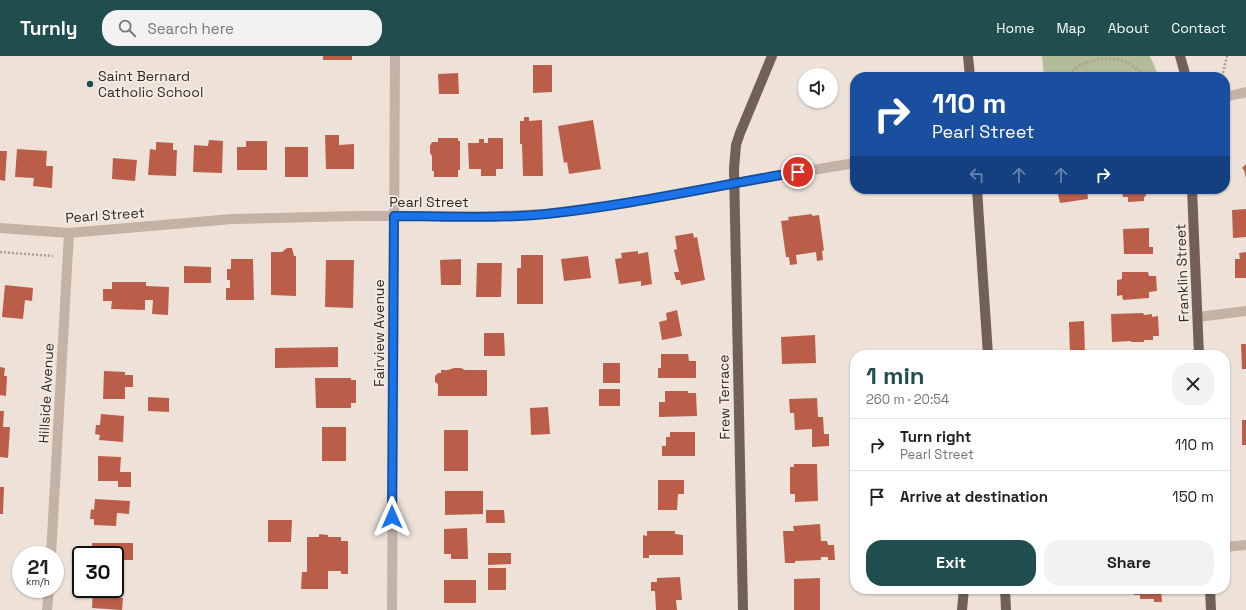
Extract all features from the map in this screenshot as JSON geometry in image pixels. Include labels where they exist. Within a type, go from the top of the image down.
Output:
[{"type":"main road","name":"Frew Terrace","points":[[743,610],[734,158],[736,145],[772,56]]},
{"type":"main road","points":[[968,56],[970,72]]},
{"type":"main road","points":[[1180,56],[1185,72]]},
{"type":"main road","points":[[977,194],[986,350]]},
{"type":"main road","name":"Franklin Street","points":[[1192,194],[1199,350]]},
{"type":"main road","points":[[962,610],[964,594]]},
{"type":"main road","points":[[1005,594],[1006,610]]},
{"type":"main road","points":[[1210,594],[1211,610]]},
{"type":"street","name":"Fairview Avenue","points":[[392,610],[395,56]]},
{"type":"street","points":[[1230,96],[1246,92]]},
{"type":"street","name":"Pearl Street","points":[[0,228],[69,233],[232,219],[497,216],[545,214],[627,203],[850,164]]},
{"type":"street","name":"Hillside Avenue","points":[[51,546],[69,233]]},
{"type":"street","points":[[1198,317],[1246,311]]},
{"type":"street","points":[[1230,547],[1246,545]]},
{"type":"street","points":[[47,610],[48,598]]},
{"type":"path","points":[[1223,72],[1227,56]]},
{"type":"path","points":[[1071,72],[1082,62],[1102,57],[1110,57],[1124,61],[1140,72]]},
{"type":"path","points":[[0,252],[67,257]]},
{"type":"green space","points":[[1042,56],[1150,56],[1157,72],[1044,72]]},
{"type":"building","points":[[323,56],[352,56],[352,60],[323,60]]},
{"type":"building","points":[[533,65],[552,65],[552,92],[533,93]]},
{"type":"building","points":[[458,73],[459,94],[439,94],[438,74]]},
{"type":"building","points":[[524,117],[529,117],[529,121],[542,120],[543,176],[523,176],[522,144],[520,144],[520,121],[524,121]]},
{"type":"building","points":[[593,120],[601,169],[569,174],[567,162],[564,163],[558,126]]},
{"type":"building","points":[[325,135],[339,135],[339,145],[354,144],[354,169],[326,169]]},
{"type":"building","points":[[438,138],[458,138],[458,141],[460,141],[460,170],[458,170],[458,177],[434,177],[434,171],[432,171],[430,146],[432,142],[438,142]]},
{"type":"building","points":[[488,138],[503,138],[503,169],[496,169],[496,176],[481,176],[481,169],[469,169],[468,143],[479,143],[479,139],[484,139],[484,143],[488,143]]},
{"type":"building","points":[[209,140],[223,141],[222,173],[193,172],[194,145],[208,146]]},
{"type":"building","points":[[246,141],[267,141],[267,170],[237,170],[237,147],[246,147]]},
{"type":"building","points":[[156,142],[173,143],[173,150],[177,150],[176,176],[148,175],[150,149],[156,150]]},
{"type":"building","points":[[285,147],[308,147],[308,177],[285,177]]},
{"type":"building","points":[[17,149],[47,151],[46,166],[53,166],[52,188],[33,186],[34,178],[15,177]]},
{"type":"building","points":[[0,151],[7,151],[5,181],[0,180]]},
{"type":"building","points":[[113,158],[137,160],[135,181],[112,179]]},
{"type":"building","points":[[1246,164],[1246,178],[1242,168]]},
{"type":"building","points":[[1058,194],[1088,194],[1088,199],[1060,203]]},
{"type":"building","points":[[1123,194],[1146,194],[1146,196],[1144,197],[1144,201],[1128,202],[1128,197],[1123,197]]},
{"type":"building","points":[[1246,209],[1246,237],[1233,238],[1232,210]]},
{"type":"building","points":[[812,214],[812,216],[819,215],[824,250],[822,251],[823,260],[817,261],[816,252],[796,255],[797,264],[790,265],[789,257],[786,257],[781,221],[789,220],[788,217]]},
{"type":"building","points":[[1149,228],[1149,247],[1153,247],[1153,254],[1124,254],[1123,229]]},
{"type":"building","points":[[693,233],[694,238],[697,237],[705,280],[681,285],[680,280],[676,280],[674,272],[679,272],[674,250],[677,249],[675,236]]},
{"type":"building","points":[[287,248],[292,248],[294,256],[296,256],[296,296],[271,295],[271,252],[282,252]]},
{"type":"building","points":[[638,251],[638,254],[648,252],[652,284],[641,286],[641,281],[619,284],[615,259],[622,258],[621,253]]},
{"type":"building","points":[[1246,252],[1246,278],[1235,278],[1235,259],[1240,259],[1239,253]]},
{"type":"building","points":[[521,255],[543,255],[543,304],[517,304],[517,268],[521,268]]},
{"type":"building","points":[[588,256],[591,278],[564,281],[561,259]]},
{"type":"building","points":[[231,259],[253,259],[254,300],[226,300],[226,288],[230,288],[230,280],[227,280],[227,269],[231,269]]},
{"type":"building","points":[[461,259],[461,285],[441,285],[440,260]]},
{"type":"building","points":[[326,260],[354,260],[353,308],[325,307]]},
{"type":"building","points":[[477,263],[502,263],[501,297],[476,297]]},
{"type":"building","points":[[184,266],[211,267],[211,283],[184,283]]},
{"type":"building","points":[[1122,272],[1148,272],[1149,276],[1156,276],[1157,291],[1149,292],[1149,298],[1123,300],[1122,295],[1117,296],[1117,280],[1122,279]]},
{"type":"building","points":[[112,282],[146,282],[146,286],[169,287],[168,315],[152,314],[153,300],[145,300],[145,310],[111,309],[112,301],[103,301],[103,289],[112,289]]},
{"type":"building","points":[[5,285],[33,288],[32,301],[25,300],[23,319],[2,317]]},
{"type":"building","points":[[677,310],[682,336],[662,340],[659,322],[667,320],[666,313]]},
{"type":"building","points":[[1143,313],[1144,315],[1152,314],[1152,317],[1158,316],[1159,336],[1153,336],[1153,340],[1144,340],[1144,342],[1112,342],[1111,314]]},
{"type":"building","points":[[1084,321],[1085,350],[1070,350],[1069,322]]},
{"type":"building","points":[[484,333],[504,333],[505,356],[484,356]]},
{"type":"building","points":[[815,335],[816,363],[782,364],[781,337]]},
{"type":"building","points":[[1241,344],[1246,344],[1246,369],[1242,369]]},
{"type":"building","points":[[338,347],[338,367],[275,368],[275,348]]},
{"type":"building","points":[[661,354],[688,354],[689,361],[696,361],[696,378],[658,378],[658,368],[661,368]]},
{"type":"building","points":[[603,363],[620,363],[620,383],[603,383]]},
{"type":"building","points":[[0,367],[5,368],[4,376],[7,376],[6,396],[0,395]]},
{"type":"building","points":[[461,368],[465,370],[487,370],[487,396],[438,396],[438,384],[435,382],[435,376],[438,373],[441,373],[441,370]]},
{"type":"building","points":[[104,371],[125,372],[125,375],[133,375],[133,387],[125,387],[125,399],[103,399]]},
{"type":"building","points":[[315,378],[351,378],[351,380],[356,380],[356,403],[351,403],[351,408],[316,408]]},
{"type":"building","points":[[599,389],[620,389],[620,406],[599,406]]},
{"type":"building","points":[[665,391],[688,391],[688,393],[696,393],[697,416],[659,417],[659,402],[665,402]]},
{"type":"building","points":[[148,397],[169,398],[169,412],[148,411]]},
{"type":"building","points":[[817,398],[818,417],[823,417],[824,434],[829,434],[829,446],[812,447],[812,429],[795,430],[794,413],[790,413],[789,399]]},
{"type":"building","points":[[548,407],[550,434],[531,435],[530,408]]},
{"type":"building","points":[[0,411],[4,411],[3,427],[10,427],[8,458],[0,457]]},
{"type":"building","points":[[101,414],[124,416],[123,442],[99,440],[100,435],[95,434],[96,425],[100,425]]},
{"type":"building","points":[[1242,420],[1246,420],[1246,445],[1242,445]]},
{"type":"building","points":[[322,427],[346,427],[346,461],[322,461]]},
{"type":"building","points":[[444,430],[468,430],[468,471],[444,471]]},
{"type":"building","points":[[670,432],[695,432],[695,456],[662,456],[662,446],[666,446],[666,437],[670,437]]},
{"type":"building","points":[[98,456],[121,457],[120,472],[131,472],[131,487],[118,487],[118,481],[98,481]]},
{"type":"building","points":[[794,464],[817,464],[818,501],[795,502],[795,494],[790,494],[790,467],[794,467]]},
{"type":"building","points":[[658,480],[684,480],[684,494],[678,494],[677,510],[658,510]]},
{"type":"building","points":[[0,487],[4,487],[3,514],[0,514]]},
{"type":"building","points":[[445,491],[483,491],[483,514],[445,515]]},
{"type":"building","points":[[95,499],[130,501],[129,514],[117,513],[116,526],[94,525],[94,519],[90,519],[91,509],[94,510]]},
{"type":"building","points":[[486,510],[504,510],[505,523],[486,523]]},
{"type":"building","points":[[268,520],[292,520],[291,542],[268,542]]},
{"type":"building","points":[[820,524],[821,541],[827,541],[828,545],[834,545],[835,560],[828,560],[828,557],[821,557],[821,560],[785,563],[783,531],[794,531],[793,526]]},
{"type":"building","points":[[467,528],[468,559],[451,559],[451,554],[444,554],[444,529]]},
{"type":"building","points":[[647,531],[675,531],[675,534],[683,535],[683,555],[649,555],[649,558],[643,558],[643,535],[647,536]]},
{"type":"building","points":[[319,534],[328,535],[328,537],[341,537],[341,541],[348,541],[348,574],[341,574],[341,571],[328,571],[328,589],[301,589],[302,572],[307,572],[307,537],[319,537]]},
{"type":"building","points":[[92,543],[133,543],[133,560],[124,560],[124,546],[92,546]]},
{"type":"building","points":[[488,553],[511,553],[511,564],[488,565]]},
{"type":"building","points":[[488,568],[506,568],[506,590],[488,590]]},
{"type":"building","points":[[680,577],[682,600],[676,600],[677,610],[656,610],[655,591],[651,591],[651,582],[657,582],[657,578]]},
{"type":"building","points":[[820,578],[820,610],[794,610],[794,579]]},
{"type":"building","points":[[444,580],[476,580],[476,603],[444,603]]},
{"type":"building","points":[[1161,594],[1162,602],[1154,602],[1154,599],[1140,599],[1140,595],[1134,595]]},
{"type":"building","points":[[93,598],[123,598],[122,610],[92,608]]},
{"type":"place","name":"Saint Bernard Catholic School","points":[[90,84]]},
{"type":"route","points":[[392,517],[394,216],[497,216],[545,214],[583,210],[675,195],[798,172]]}]
